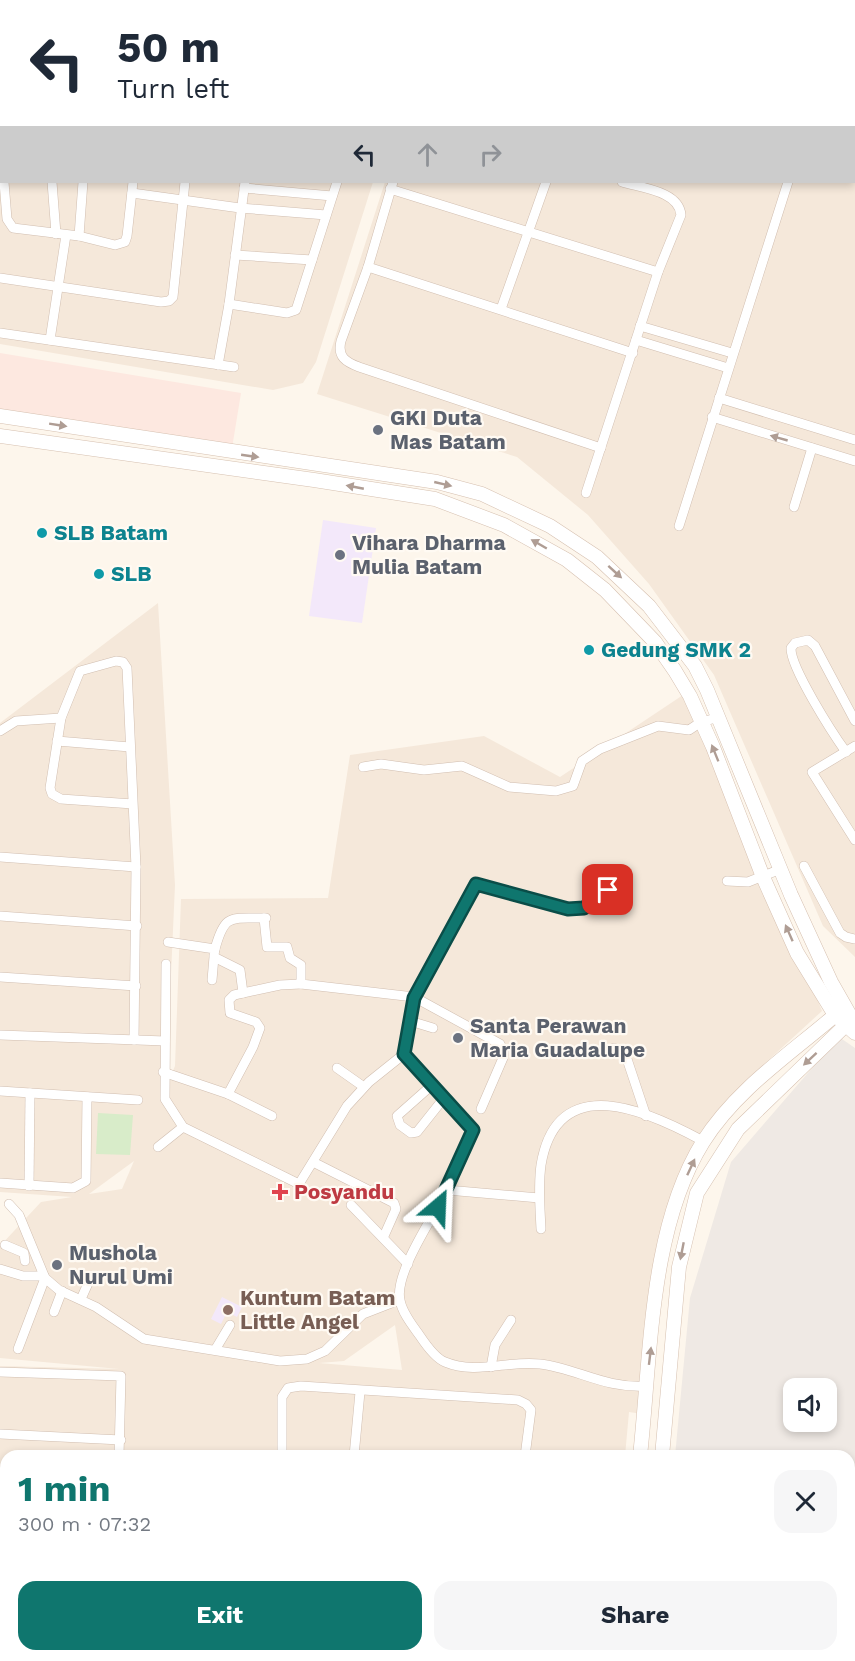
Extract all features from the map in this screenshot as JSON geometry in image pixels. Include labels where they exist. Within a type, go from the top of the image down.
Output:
[{"type":"street","points":[[4,183],[9,225],[19,230],[79,236],[115,245],[125,242],[134,183]]},
{"type":"street","points":[[50,340],[58,286],[61,234],[52,183]]},
{"type":"street","points":[[79,236],[83,183]]},
{"type":"street","points":[[0,278],[161,302],[169,301],[173,297],[185,183]]},
{"type":"street","points":[[229,304],[292,312],[298,306],[337,183]]},
{"type":"street","points":[[501,309],[546,183]]},
{"type":"street","points":[[586,493],[658,272],[681,215],[681,208],[669,196],[625,183]]},
{"type":"street","points":[[679,526],[788,183]]},
{"type":"street","points":[[218,365],[229,304],[244,185],[332,196]]},
{"type":"street","points":[[601,448],[345,360],[339,347],[368,267],[392,185],[528,232],[658,272]]},
{"type":"street","points":[[132,193],[240,208],[326,215]]},
{"type":"street","points":[[235,255],[312,260]]},
{"type":"street","points":[[368,267],[633,353]]},
{"type":"street","points":[[640,326],[732,353]]},
{"type":"street","points":[[0,333],[234,367]]},
{"type":"street","points":[[636,340],[728,368]]},
{"type":"street","points":[[718,398],[855,440]]},
{"type":"street","points":[[0,416],[437,482],[482,494],[550,526],[597,556],[649,606],[695,666],[720,717],[781,869],[848,1021]]},
{"type":"street","points":[[712,417],[855,461]]},
{"type":"street","points":[[0,436],[435,499],[479,514],[551,551],[604,590],[655,642],[690,696],[763,877],[797,953],[848,1021]]},
{"type":"street","points":[[795,507],[812,448]]},
{"type":"street","points":[[846,752],[793,662],[791,648],[795,643],[808,640],[815,646],[855,721]]},
{"type":"street","points":[[133,804],[61,799],[52,794],[50,788],[61,718],[80,671],[116,661],[123,662],[127,668],[136,867],[134,1040]]},
{"type":"street","points":[[363,767],[381,764],[424,770],[462,766],[509,787],[563,790],[573,786],[582,761],[600,749],[658,726],[689,730],[701,722],[720,717]]},
{"type":"street","points":[[0,731],[16,721],[61,718]]},
{"type":"street","points":[[57,741],[130,747]]},
{"type":"street","points":[[855,746],[812,772],[855,840]]},
{"type":"street","points":[[0,857],[136,867]]},
{"type":"street","points":[[804,867],[840,933],[846,938],[855,939]]},
{"type":"street","points":[[727,881],[743,883],[781,869]]},
{"type":"street","points":[[166,964],[163,1072],[165,1099],[183,1127],[299,1184],[339,1117],[364,1087],[404,1054],[414,998],[476,884],[568,909],[584,908],[608,890]]},
{"type":"street","points":[[0,916],[137,927]]},
{"type":"street","points":[[212,980],[221,926],[233,919],[265,918],[267,947],[287,947],[290,958],[301,965],[302,984]]},
{"type":"street","points":[[168,942],[215,953],[240,970],[243,993]]},
{"type":"street","points":[[0,977],[136,986]]},
{"type":"street","points":[[228,1094],[260,1031],[256,1022],[228,1010],[231,997],[280,985],[302,984],[414,998],[502,1046],[503,1058],[481,1109]]},
{"type":"street","points":[[410,1021],[433,1028]]},
{"type":"street","points":[[640,1450],[659,1279],[671,1220],[682,1186],[703,1141],[762,1075],[848,1021]]},
{"type":"street","points":[[663,1450],[679,1267],[697,1193],[738,1130],[848,1021]]},
{"type":"street","points":[[0,1035],[165,1041]]},
{"type":"street","points":[[601,1053],[614,1048],[625,1053],[646,1116]]},
{"type":"street","points":[[404,1054],[473,1130],[447,1190],[408,1264],[399,1300],[424,1341],[442,1362],[470,1368],[539,1364],[591,1380],[633,1387],[646,1386]]},
{"type":"street","points":[[337,1068],[364,1087]]},
{"type":"street","points":[[163,1072],[228,1094],[272,1116]]},
{"type":"street","points":[[432,1085],[397,1116],[400,1125],[411,1133],[417,1132],[444,1098]]},
{"type":"street","points":[[0,1091],[138,1100]]},
{"type":"street","points":[[28,1186],[30,1093]]},
{"type":"street","points":[[0,1184],[73,1188],[86,1181],[87,1097]]},
{"type":"street","points":[[541,1229],[539,1198],[545,1148],[553,1132],[573,1112],[596,1104],[607,1104],[668,1123],[703,1141]]},
{"type":"street","points":[[158,1147],[183,1127]]},
{"type":"street","points":[[313,1162],[394,1203],[396,1209],[384,1236]]},
{"type":"street","points":[[447,1190],[539,1198]]},
{"type":"street","points":[[9,1204],[19,1215],[30,1260],[23,1276]]},
{"type":"street","points":[[351,1205],[384,1236],[408,1264]]},
{"type":"street","points":[[5,1245],[24,1253],[45,1277],[62,1291],[117,1320],[141,1338],[280,1361],[307,1359],[325,1352],[363,1314],[399,1300]]},
{"type":"street","points":[[0,1269],[23,1276],[45,1277]]},
{"type":"street","points":[[18,1349],[45,1277]]},
{"type":"street","points":[[81,1299],[90,1279]]},
{"type":"street","points":[[54,1312],[62,1291]]},
{"type":"street","points":[[491,1367],[495,1345],[511,1320]]},
{"type":"street","points":[[215,1350],[230,1325]]},
{"type":"street","points":[[0,1372],[118,1375],[122,1382],[120,1450]]},
{"type":"street","points":[[282,1450],[282,1397],[288,1388],[301,1386],[360,1392],[518,1400],[531,1410],[526,1450]]},
{"type":"street","points":[[356,1450],[360,1392]]},
{"type":"street","points":[[0,1434],[121,1440]]},
{"type":"shaded area","points":[[0,183],[373,183],[316,362],[303,383],[273,390],[0,344]]},
{"type":"shaded area","points":[[385,183],[855,183],[855,957],[823,926],[714,675],[649,584],[588,515],[517,457],[317,394]]},
{"type":"shaded area","points":[[0,353],[241,393],[232,448],[0,413]]},
{"type":"shaded area","points":[[323,520],[376,528],[362,623],[309,616]]},
{"type":"shaded area","points":[[158,603],[175,885],[166,1087],[175,1066],[181,899],[328,898],[350,755],[484,736],[560,777],[683,695],[751,837],[822,1011],[750,1077],[697,1166],[662,1248],[649,1415],[629,1412],[626,1450],[0,1450],[0,1366],[119,1369],[0,1358],[0,1246],[41,1202],[72,1197],[0,1192],[0,723]],"holes":[[[134,1161],[122,1189],[89,1194]],[[395,1325],[402,1370],[319,1363],[344,1361]]]},
{"type":"shaded area","points":[[839,1037],[855,1048],[855,1450],[676,1450],[690,1298],[731,1162]]},
{"type":"shaded area","name":"Kuntum Batam Little Angel","points":[[222,1297],[242,1307],[237,1317],[227,1312],[221,1324],[211,1319]]},
{"type":"green space","points":[[98,1113],[133,1115],[130,1155],[96,1154]]},
{"type":"place","name":"GKI Duta Mas Batam","points":[[378,430]]},
{"type":"place","name":"SLB Batam","points":[[42,533]]},
{"type":"place","name":"Vihara Dharma Mulia Batam","points":[[340,555]]},
{"type":"place","name":"SLB","points":[[99,574]]},
{"type":"place","name":"Gedung SMK 2","points":[[589,650]]},
{"type":"place","name":"Santa Perawan Maria Guadalupe","points":[[458,1038]]},
{"type":"place","name":"Posyandu","points":[[280,1192]]},
{"type":"place","name":"Mushola Nurul Umi","points":[[57,1265]]},
{"type":"place","name":"Kuntum Batam Little Angel","points":[[228,1310]]},
{"type":"route","points":[[438,1207],[473,1130],[404,1054],[414,998],[476,884],[568,909],[584,908],[608,890]]}]
